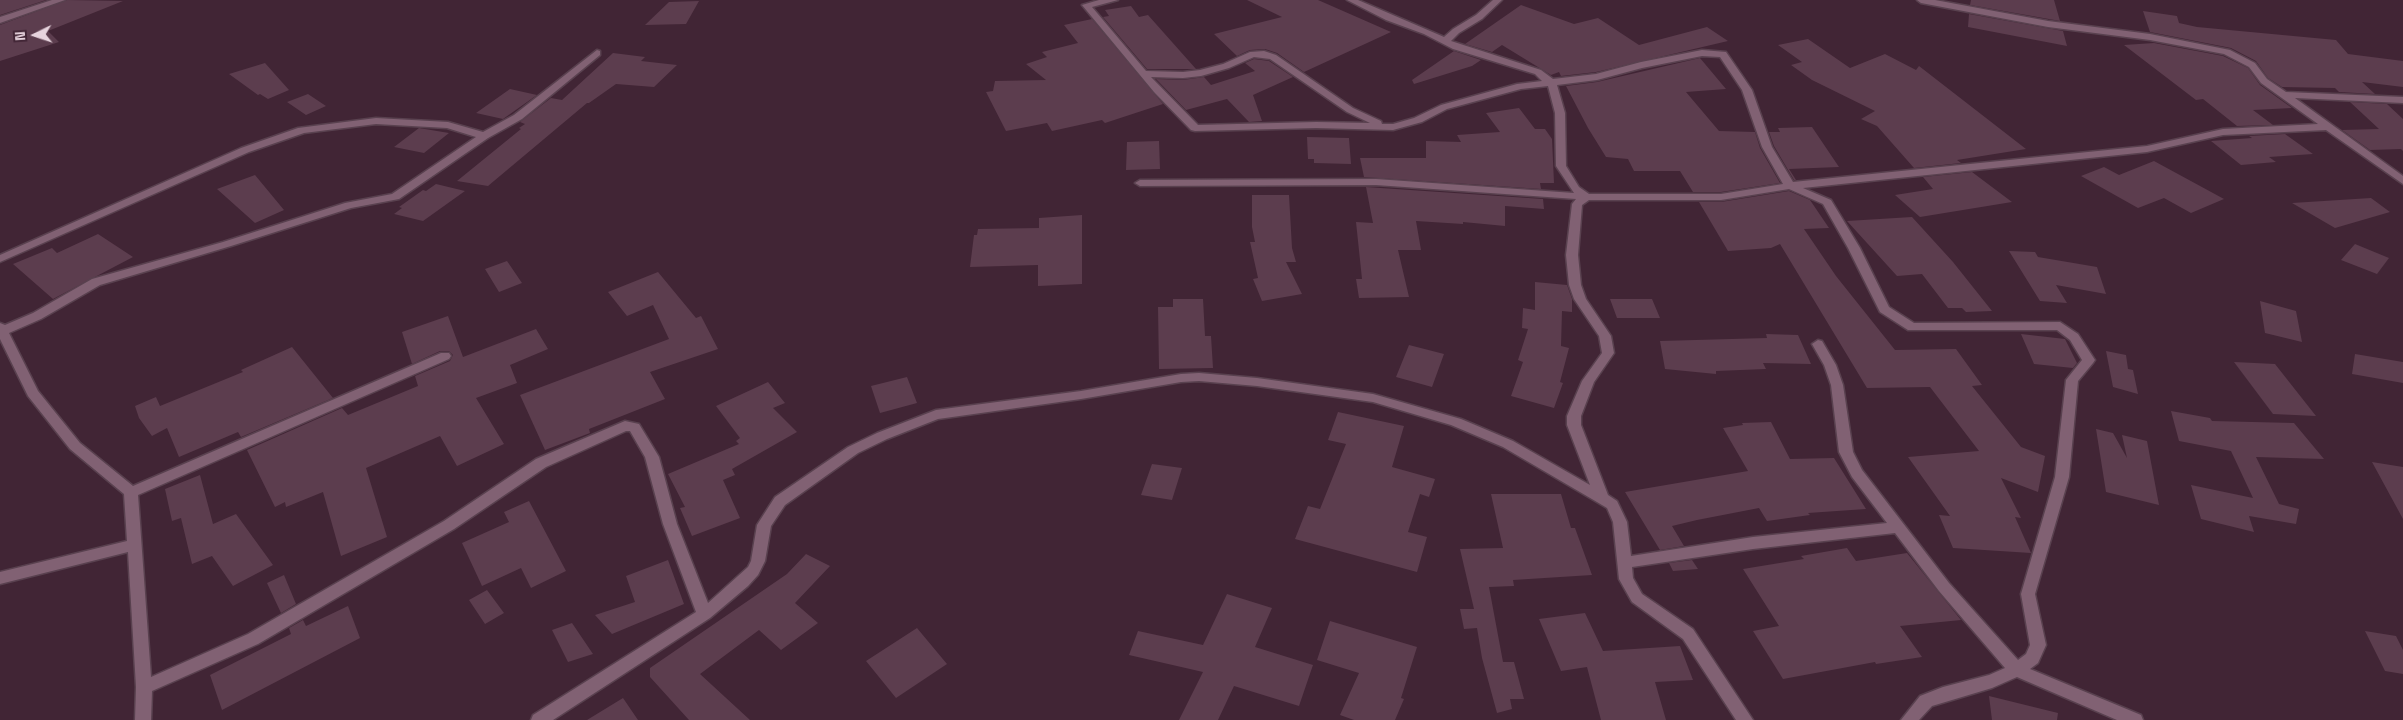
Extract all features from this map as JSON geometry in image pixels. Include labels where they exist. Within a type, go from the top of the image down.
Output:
[{"type":"street","points":[[0,20],[61,0]]},
{"type":"street","points":[[1114,0],[1086,5],[1143,74],[1195,128],[1404,125],[1444,107],[1520,86],[1597,77],[1641,65],[1702,53],[1723,54],[1747,90],[1767,148],[1790,186],[1827,202],[1854,248],[1884,309],[1912,327],[2060,326],[2074,337],[2088,360],[2072,380],[2062,477],[2028,594],[2038,645],[2032,658],[2017,670],[1992,681],[1943,694],[1926,701],[1909,720]]},
{"type":"street","points":[[1351,0],[1445,42],[1538,72],[1550,82],[1558,100],[1560,113],[1561,166],[1575,189],[1587,197]]},
{"type":"street","points":[[1445,42],[1456,31],[1479,17],[1498,0]]},
{"type":"street","points":[[1921,0],[2048,24],[2210,47],[2227,52],[2252,65],[2264,81],[2403,181]]},
{"type":"street","points":[[143,720],[144,687],[130,492],[75,446],[63,431],[33,393],[1,329],[37,316],[96,282],[227,244],[349,205],[395,197],[484,136],[518,117],[597,53]]},
{"type":"street","points":[[1143,74],[1183,75],[1201,73],[1226,66],[1252,54],[1264,54],[1273,57],[1350,110],[1382,125]]},
{"type":"street","points":[[2282,94],[2403,100]]},
{"type":"street","points":[[0,260],[246,150],[302,130],[376,121],[448,125],[484,136]]},
{"type":"street","points":[[1140,183],[1376,182],[1587,197],[1721,197],[1790,186],[2147,149],[2223,132],[2327,127]]},
{"type":"street","points":[[1587,197],[1577,204],[1572,255],[1575,285],[1580,299],[1605,336],[1608,353],[1588,380],[1578,402],[1574,425],[1602,498]]},
{"type":"street","points":[[1818,344],[1830,365],[1837,385],[1846,452],[1858,473],[1944,587],[2017,670],[2135,720]]},
{"type":"street","points":[[130,492],[445,356]]},
{"type":"street","points":[[539,720],[706,614],[744,582],[753,571],[758,560],[764,525],[780,501],[861,446],[936,416],[1181,378],[1199,377],[1257,382],[1382,401],[1456,422],[1508,444],[1602,498],[1612,505],[1620,522],[1626,578],[1637,598],[1688,634],[1745,720]]},
{"type":"street","points":[[144,687],[253,639],[449,525],[541,463],[625,426],[634,427],[652,457],[670,524],[706,614]]},
{"type":"street","points":[[1623,563],[1752,543],[1898,527]]},
{"type":"street","points":[[0,578],[134,545]]},
{"type":"building","points":[[0,0],[46,0],[0,15]]},
{"type":"building","points":[[67,0],[123,1],[48,31],[59,42],[0,61],[0,25]]},
{"type":"building","points":[[1247,0],[1318,0],[1391,32],[1304,72],[1277,53],[1265,49],[1250,50],[1237,56],[1214,34],[1282,17]]},
{"type":"building","points":[[1971,0],[2054,0],[2060,21],[1970,5]]},
{"type":"building","points":[[699,1],[686,24],[645,25],[669,2]]},
{"type":"building","points":[[1521,5],[1574,24],[1598,18],[1639,45],[1707,27],[1728,41],[1596,72],[1561,76],[1559,72],[1551,75],[1502,45],[1492,52],[1465,44]]},
{"type":"building","points":[[1131,6],[1139,17],[1148,15],[1196,69],[1147,69],[1103,17],[1109,16],[1105,10]]},
{"type":"building","points":[[2143,11],[2177,16],[2179,23],[2197,27],[2336,40],[2348,54],[2403,61],[2403,87],[2362,82],[2375,94],[2339,92],[2335,88],[2282,87],[2268,78],[2256,61],[2231,48],[2150,32]]},
{"type":"building","points":[[1969,14],[2063,31],[2067,46],[1968,27]]},
{"type":"building","points":[[1092,19],[1163,104],[1105,123],[1102,120],[1052,131],[1047,123],[1006,131],[986,92],[993,91],[995,81],[1046,80],[1026,64],[1047,57],[1042,52],[1078,43],[1064,25]]},
{"type":"building","points":[[1808,39],[1850,68],[1885,54],[1916,70],[1919,66],[2026,149],[1957,160],[1961,163],[1914,168],[1877,126],[1861,119],[1875,111],[1812,80],[1791,65],[1802,62],[1778,45]]},
{"type":"building","points":[[2154,43],[2223,56],[2248,68],[2260,85],[2292,108],[2253,110],[2273,125],[2237,126],[2203,99],[2196,100],[2124,45]]},
{"type":"building","points":[[1454,51],[1481,60],[1472,66],[1414,84],[1412,80]]},
{"type":"building","points":[[613,53],[645,57],[641,61],[677,65],[654,87],[616,84],[587,103],[488,186],[457,181],[521,129],[519,128],[525,124],[520,122],[551,98],[562,100]]},
{"type":"building","points":[[1700,58],[1726,89],[1686,92],[1719,131],[1755,132],[1760,148],[1780,183],[1721,192],[1693,192],[1680,171],[1634,171],[1628,159],[1606,157],[1566,86],[1597,82]]},
{"type":"building","points":[[1254,59],[1269,61],[1293,77],[1253,95],[1262,121],[1249,122],[1227,99],[1186,110],[1156,79],[1183,80],[1204,77],[1211,85],[1255,71],[1245,63]]},
{"type":"building","points":[[265,63],[289,90],[268,99],[260,94],[258,95],[229,74]]},
{"type":"building","points":[[510,89],[537,95],[503,119],[476,113]]},
{"type":"building","points":[[308,94],[326,106],[306,115],[287,102]]},
{"type":"building","points":[[2350,102],[2387,104],[2403,119],[2403,151],[2401,149],[2370,150],[2342,130],[2379,129]]},
{"type":"building","points":[[1519,108],[1535,129],[1545,129],[1552,139],[1554,183],[1540,183],[1541,189],[1364,177],[1360,158],[1426,158],[1426,141],[1461,142],[1457,135],[1500,132],[1486,113]]},
{"type":"building","points":[[1812,127],[1839,167],[1789,169],[1796,180],[1794,180],[1774,146],[1769,132],[1780,132],[1778,128]]},
{"type":"building","points":[[419,128],[449,133],[424,153],[394,147]]},
{"type":"building","points":[[2285,134],[2313,154],[2269,157],[2276,162],[2241,165],[2211,141],[2252,138],[2249,136]]},
{"type":"building","points":[[1307,137],[1349,138],[1351,164],[1314,163],[1314,159],[1308,159]]},
{"type":"building","points":[[1159,141],[1160,169],[1126,170],[1127,142]]},
{"type":"building","points":[[2154,161],[2224,199],[2191,213],[2164,198],[2138,208],[2081,176],[2104,167],[2119,175]]},
{"type":"building","points":[[1972,172],[2012,202],[1920,217],[1895,195],[1933,189],[1923,177]]},
{"type":"building","points":[[255,175],[284,210],[255,223],[217,189]]},
{"type":"building","points":[[436,184],[465,191],[423,221],[394,214],[402,208],[399,207],[423,190],[426,191]]},
{"type":"building","points":[[1366,187],[1543,199],[1544,209],[1505,206],[1505,226],[1463,222],[1463,224],[1416,221],[1421,250],[1398,250],[1409,297],[1359,298],[1356,279],[1362,279],[1356,222],[1373,223]]},
{"type":"building","points":[[1789,191],[1810,200],[1829,228],[1804,229],[1836,276],[1895,350],[1956,349],[1982,385],[1972,386],[2021,447],[2045,456],[2038,492],[2001,478],[2021,518],[2015,517],[2031,553],[1953,548],[1939,515],[1950,516],[1908,457],[1979,451],[1930,387],[1867,388],[1780,244],[1771,248],[1728,251],[1699,202],[1721,202]]},
{"type":"building","points":[[1252,195],[1289,195],[1292,248],[1296,262],[1286,262],[1302,294],[1262,301],[1253,279],[1258,278],[1250,242],[1255,242],[1252,227]]},
{"type":"building","points":[[2371,198],[2390,212],[2335,228],[2292,203]]},
{"type":"building","points":[[1082,215],[1082,284],[1038,286],[1038,265],[970,267],[974,235],[977,235],[978,229],[1039,228],[1039,218]]},
{"type":"building","points":[[1912,217],[1953,262],[1992,311],[1966,312],[1962,308],[1948,308],[1922,274],[1897,276],[1847,221]]},
{"type":"building","points":[[98,234],[133,257],[53,299],[13,264],[52,248],[57,253]]},
{"type":"building","points":[[2355,244],[2389,258],[2377,274],[2341,260]]},
{"type":"building","points":[[2009,251],[2035,252],[2038,257],[2097,267],[2106,294],[2056,285],[2067,303],[2040,301]]},
{"type":"building","points":[[507,261],[522,283],[499,292],[485,269]]},
{"type":"building","points":[[658,272],[696,318],[701,316],[718,349],[650,372],[665,399],[589,429],[590,433],[545,450],[520,395],[669,339],[653,305],[627,316],[608,292]]},
{"type":"building","points":[[1535,282],[1567,285],[1572,299],[1572,312],[1562,311],[1561,346],[1569,348],[1560,382],[1563,383],[1554,408],[1511,396],[1523,362],[1518,360],[1528,329],[1522,328],[1523,308],[1535,310]]},
{"type":"building","points":[[1173,299],[1203,299],[1205,336],[1211,336],[1213,368],[1159,369],[1158,307],[1173,307]]},
{"type":"building","points":[[1610,299],[1652,299],[1660,318],[1617,318]]},
{"type":"building","points":[[2260,301],[2296,311],[2302,342],[2265,333]]},
{"type":"building","points":[[448,316],[463,357],[536,329],[548,349],[510,365],[517,383],[476,398],[504,444],[457,466],[440,436],[366,468],[387,537],[341,556],[323,492],[286,507],[285,502],[275,507],[247,450],[342,408],[348,415],[418,386],[415,376],[450,361],[453,355],[449,351],[440,351],[412,364],[402,332]]},
{"type":"building","points":[[1766,334],[1798,335],[1811,364],[1763,363],[1766,369],[1716,371],[1716,374],[1665,369],[1660,341],[1767,338]]},
{"type":"building","points":[[2021,334],[2065,339],[2077,363],[2073,368],[2034,364]]},
{"type":"building","points":[[1409,345],[1444,354],[1432,387],[1396,377]]},
{"type":"building","points":[[292,347],[333,398],[241,437],[238,432],[179,457],[167,428],[152,436],[139,418],[135,406],[156,397],[160,406],[243,372],[241,370]]},
{"type":"building","points":[[2106,351],[2126,355],[2128,369],[2133,370],[2138,394],[2113,387]]},
{"type":"building","points":[[2355,354],[2403,362],[2403,383],[2352,374]]},
{"type":"building","points":[[2234,362],[2275,364],[2316,416],[2273,414]]},
{"type":"building","points":[[907,377],[917,403],[880,413],[871,386]]},
{"type":"building","points":[[768,382],[785,403],[773,408],[797,432],[732,469],[735,475],[723,480],[740,518],[692,536],[680,508],[685,507],[668,474],[739,444],[736,441],[740,438],[716,406]]},
{"type":"building","points":[[2171,411],[2210,418],[2212,421],[2294,423],[2324,459],[2256,457],[2279,504],[2299,509],[2296,524],[2249,516],[2254,532],[2201,519],[2191,485],[2253,498],[2231,451],[2179,441]]},
{"type":"building","points":[[1338,412],[1404,426],[1392,467],[1435,479],[1429,497],[1420,494],[1408,532],[1427,537],[1417,572],[1295,539],[1308,506],[1320,509],[1346,444],[1328,440]]},
{"type":"building","points":[[1771,422],[1790,459],[1834,458],[1866,509],[1808,513],[1810,515],[1767,521],[1759,508],[1697,520],[1672,526],[1684,546],[1660,550],[1625,492],[1748,471],[1723,428],[1743,425],[1742,423]]},
{"type":"building","points":[[2096,429],[2113,433],[2127,458],[2122,435],[2147,441],[2159,505],[2106,492]]},
{"type":"building","points":[[2372,462],[2403,467],[2403,519]]},
{"type":"building","points":[[1152,464],[1182,468],[1172,500],[1141,495]]},
{"type":"building","points":[[200,475],[213,524],[236,514],[273,565],[233,586],[212,556],[192,564],[181,518],[172,521],[165,489]]},
{"type":"building","points":[[1491,494],[1561,494],[1571,528],[1575,528],[1592,575],[1513,580],[1514,586],[1489,587],[1503,662],[1514,662],[1524,699],[1510,699],[1512,709],[1497,713],[1482,658],[1477,628],[1464,629],[1460,609],[1474,609],[1460,549],[1503,548]]},
{"type":"building","points":[[529,501],[566,571],[531,588],[521,568],[482,586],[462,543],[509,522],[504,512]]},
{"type":"building","points":[[1847,548],[1856,561],[1907,553],[1961,620],[1900,626],[1922,657],[1876,664],[1875,662],[1783,679],[1753,631],[1779,626],[1743,569],[1804,559],[1801,556]]},
{"type":"building","points":[[806,554],[830,566],[795,603],[818,623],[781,650],[759,630],[700,674],[750,720],[689,720],[650,677],[650,668],[787,574]]},
{"type":"building","points":[[668,560],[684,604],[612,634],[595,615],[635,602],[626,576]]},
{"type":"building","points":[[1692,560],[1698,569],[1673,571],[1669,563]]},
{"type":"building","points":[[284,575],[296,604],[281,613],[267,583]]},
{"type":"building","points":[[487,590],[504,613],[485,624],[469,600]]},
{"type":"building","points":[[1227,594],[1272,608],[1255,647],[1313,665],[1299,706],[1234,686],[1218,720],[1179,720],[1203,672],[1129,655],[1138,631],[1203,645]]},
{"type":"building","points":[[348,606],[360,638],[222,710],[210,675],[291,634],[289,628],[303,620],[306,626]]},
{"type":"building","points":[[1585,613],[1603,651],[1680,646],[1693,680],[1655,682],[1666,720],[1601,720],[1587,667],[1561,671],[1539,619]]},
{"type":"building","points":[[1330,621],[1417,647],[1401,698],[1404,699],[1395,720],[1354,720],[1340,715],[1359,673],[1317,660]]},
{"type":"building","points":[[572,623],[593,654],[568,662],[552,630]]},
{"type":"building","points":[[917,628],[947,664],[896,698],[866,661]]},
{"type":"building","points":[[2365,631],[2396,636],[2403,650],[2403,674],[2385,671]]},
{"type":"building","points":[[1989,696],[2058,713],[2057,720],[1992,720]]},
{"type":"building","points":[[623,698],[638,720],[587,720]]}]
